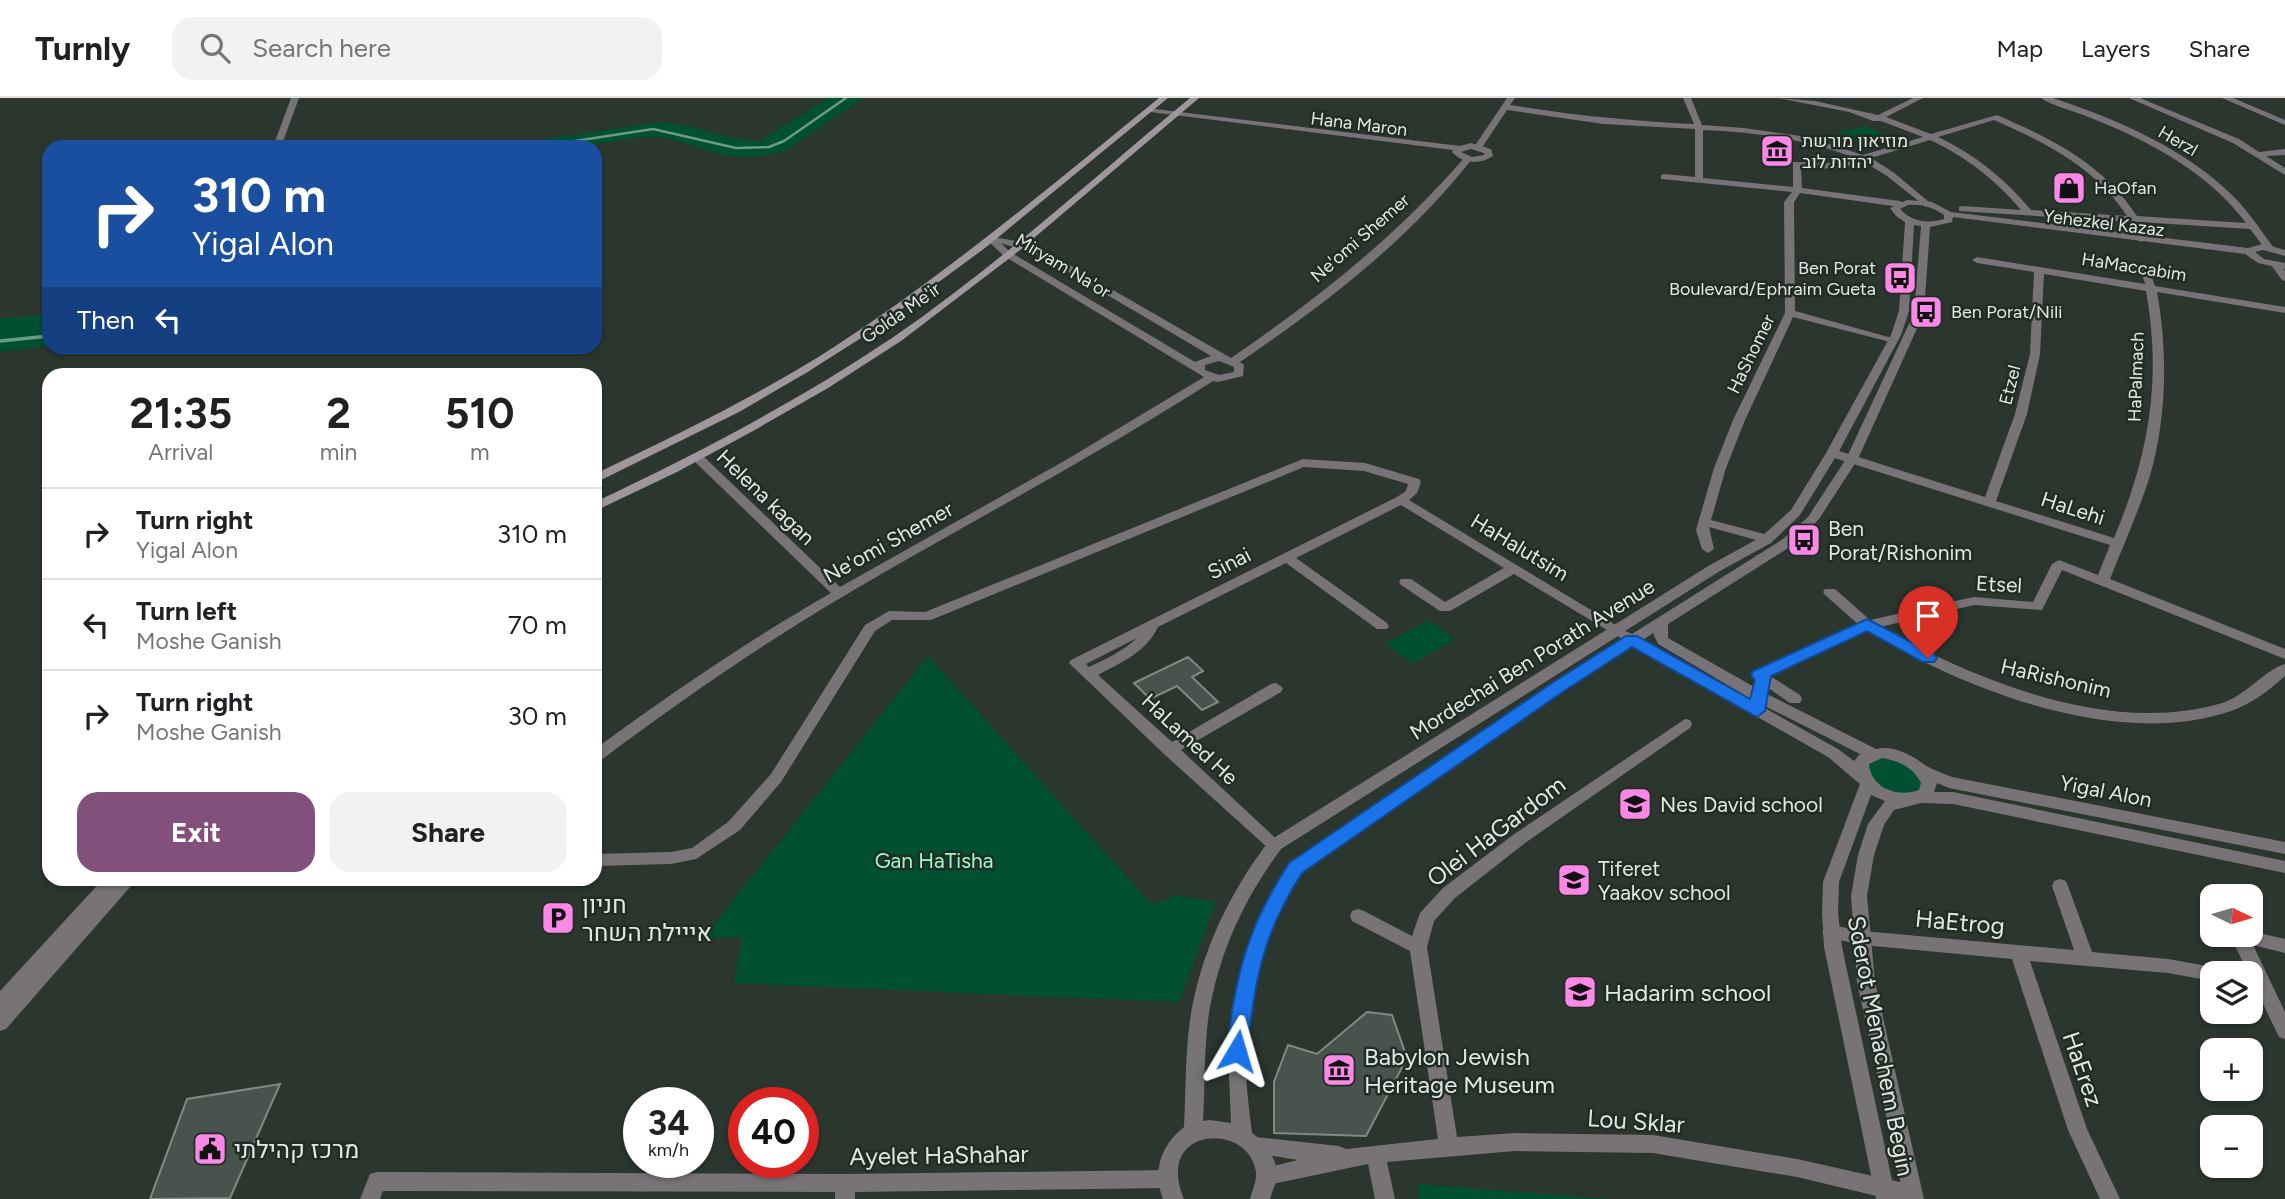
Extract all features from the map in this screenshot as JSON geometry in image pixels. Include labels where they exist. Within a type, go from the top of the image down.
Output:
[{"type":"main road","name":"Golda Me'ir","points":[[602,476],[708,424],[839,349],[906,303],[1164,98]]},
{"type":"main road","name":"Golda Me'ir","points":[[602,504],[697,457],[866,359],[935,311],[1007,254],[1195,98]]},
{"type":"street","points":[[280,140],[295,98]]},
{"type":"street","points":[[1458,151],[1478,147],[1511,98]]},
{"type":"street","points":[[1687,98],[1699,127],[1699,181]]},
{"type":"street","points":[[1782,98],[1829,106],[1876,119],[1958,149],[1998,177],[2028,212]]},
{"type":"street","points":[[1876,119],[1919,98]]},
{"type":"street","name":"Herzl","points":[[2045,98],[2114,125],[2197,170],[2232,200],[2252,226],[2279,250]]},
{"type":"street","points":[[2057,102],[2074,98]]},
{"type":"street","points":[[2133,98],[2236,141],[2285,172]]},
{"type":"street","points":[[2226,98],[2285,122]]},
{"type":"street","points":[[1506,107],[1616,122],[1699,127],[1788,137],[1864,159],[1892,175],[1926,204],[1948,217],[1941,224],[1910,221],[1896,212],[1895,208],[1900,204]]},
{"type":"street","name":"Hana Maron","points":[[1150,110],[1458,151]]},
{"type":"street","points":[[1864,159],[1994,117],[2032,134],[2110,184],[2129,206],[2141,239]]},
{"type":"street","name":"Ne'omi Shemer","points":[[602,752],[716,671],[839,593],[1074,462],[1210,378],[1227,379],[1238,374],[1239,365],[1234,361],[1280,330],[1358,268],[1422,210],[1468,159],[1489,156],[1488,150],[1478,147]]},
{"type":"street","points":[[1458,151],[1468,159]]},
{"type":"street","points":[[2260,155],[2285,152]]},
{"type":"street","name":"HaShomer","points":[[1708,549],[1702,530],[1720,468],[1739,420],[1790,313],[1789,202],[1795,192],[1796,164],[1837,166],[1864,159]]},
{"type":"street","points":[[1664,177],[1900,204],[1926,204]]},
{"type":"street","points":[[1962,209],[2252,226]]},
{"type":"street","name":"Yehezkel Kazaz","points":[[1948,217],[2141,239],[2251,255]]},
{"type":"street","name":"Yehezkel Kazaz","points":[[1948,217],[2251,255]]},
{"type":"street","name":"Mordechai Ben Porath Avenue","points":[[1193,1132],[1201,1006],[1210,968],[1227,920],[1251,875],[1275,845],[1624,635],[1767,539],[1796,512],[1894,340],[1904,311],[1910,221]]},
{"type":"street","name":"Mordechai Ben Porath Avenue","points":[[1267,1176],[1264,1160],[1248,1140],[1237,1051],[1246,983],[1256,943],[1275,900],[1295,868],[1558,687],[1624,635],[1661,622],[1788,541],[1813,519],[1852,459],[1919,313],[1926,224]]},
{"type":"street","name":"Miryam Na'or","points":[[990,238],[1019,244],[1044,254],[1220,358],[1234,361]]},
{"type":"street","name":"Miryam Na'or","points":[[990,238],[1007,254],[1210,378]]},
{"type":"street","points":[[2279,250],[2257,247],[2251,255],[2283,271]]},
{"type":"street","points":[[2085,258],[2145,268],[2152,288]]},
{"type":"street","name":"HaMaccabim","points":[[1977,260],[2285,310]]},
{"type":"street","name":"Etzel","points":[[1989,503],[2021,414],[2035,354],[2039,270]]},
{"type":"street","name":"HaPalmach","points":[[2116,543],[2148,464],[2157,381],[2152,288]]},
{"type":"street","points":[[1790,313],[1894,340]]},
{"type":"street","points":[[1199,369],[1205,360],[1220,358]]},
{"type":"street","name":"HaLehi","points":[[1832,453],[2116,543],[2103,580]]},
{"type":"street","name":"Helena kagan","points":[[697,457],[839,593]]},
{"type":"street","points":[[602,860],[671,858],[696,853],[734,826],[776,778],[870,628],[889,615],[926,617],[1303,463],[1364,467],[1415,482],[1411,493],[1401,500]]},
{"type":"street","name":"Sinai","points":[[1076,663],[1401,500]]},
{"type":"street","name":"HaHalutsim","points":[[1401,500],[1624,635]]},
{"type":"street","points":[[1704,522],[1767,539]]},
{"type":"street","points":[[1286,557],[1382,626]]},
{"type":"street","name":"Etsel","points":[[1867,625],[1975,601],[2037,607],[2059,564],[2103,580]]},
{"type":"street","points":[[1406,582],[1445,608],[1514,568]]},
{"type":"street","points":[[2103,580],[2285,654]]},
{"type":"street","name":"HaRishonim","points":[[1830,592],[1867,625],[1949,669],[2020,696],[2090,712],[2161,719],[2227,707],[2256,692],[2285,668]]},
{"type":"street","points":[[1661,622],[1660,635],[1663,641],[1844,760],[1865,780]]},
{"type":"street","points":[[1090,673],[1136,647],[1147,637],[1153,624]]},
{"type":"street","points":[[1794,699],[1759,675],[1867,625]]},
{"type":"street","points":[[1624,635],[1757,703],[1873,754]]},
{"type":"street","name":"HaLamed He","points":[[1076,663],[1275,845]]},
{"type":"street","points":[[1757,703],[1764,678]]},
{"type":"street","points":[[1169,750],[1276,688]]},
{"type":"street","name":"Olei HaGardom","points":[[1449,1147],[1418,947],[1426,918],[1449,893],[1519,839],[1685,724]]},
{"type":"street","name":"Yigal Alon","points":[[1873,754],[1893,754],[1949,782],[2285,848]]},
{"type":"street","name":"Sderot Menachem Begin","points":[[1873,754],[1861,762],[1865,780],[1831,882],[1831,932],[1885,1194]]},
{"type":"street","points":[[1913,798],[1928,791],[1929,783],[1922,770]]},
{"type":"street","name":"Yigal Alon","points":[[1865,780],[1885,795],[1953,798],[2285,867]]},
{"type":"street","name":"Sderot Menachem Begin","points":[[1913,798],[1888,806],[1876,824],[1859,896],[1866,982],[1914,1197]]},
{"type":"street","points":[[0,1003],[108,886]]},
{"type":"street","points":[[0,1023],[123,886]]},
{"type":"street","points":[[2060,886],[2086,959]]},
{"type":"street","points":[[1358,916],[1418,947]]},
{"type":"street","name":"HaEtrog","points":[[1831,932],[1863,938],[2168,966],[2200,972]]},
{"type":"street","points":[[2263,941],[2285,946]]},
{"type":"street","points":[[2245,947],[2285,1031]]},
{"type":"street","name":"HaErez","points":[[2018,952],[2078,1130],[2110,1199]]},
{"type":"street","name":"Lou Sklar","points":[[1193,1132],[1209,1128],[1227,1129],[1248,1140],[1350,1157]]},
{"type":"street","points":[[1174,1199],[1167,1179],[1168,1160],[1178,1143],[1193,1132]]},
{"type":"street","name":"Lou Sklar","points":[[1267,1176],[1350,1157],[1449,1147],[1515,1142],[1653,1144],[1797,1168],[1885,1194],[1914,1197]]},
{"type":"street","points":[[1376,1154],[1385,1199]]},
{"type":"street","points":[[1260,1199],[1267,1176]]},
{"type":"street","name":"Ayelet HaShahar","points":[[373,1190],[845,1191],[1167,1179]]},
{"type":"green space","points":[[828,98],[864,98],[784,152],[757,157],[727,156],[663,137],[602,144],[602,140],[539,140],[657,122],[759,141]]},
{"type":"green space","points":[[1865,126],[1892,138],[1864,144],[1838,132]]},
{"type":"green space","points":[[42,315],[42,347],[0,352],[0,318]]},
{"type":"green space","points":[[1428,620],[1455,639],[1413,664],[1386,644]]},
{"type":"green space","name":"Gan HaTisha","points":[[928,656],[1152,905],[1177,895],[1216,902],[1179,1002],[734,983],[742,937],[703,938]]},
{"type":"green space","points":[[1887,757],[1910,765],[1923,782],[1919,791],[1887,791],[1876,782],[1867,767],[1876,760]]},
{"type":"green space","points":[[1418,1184],[1610,1199],[1419,1199]]},
{"type":"building","name":"מוזיאון מורשת יהדות לוב","points":[[1763,142],[1792,149],[1792,159],[1762,153]]},
{"type":"building","points":[[1188,657],[1203,671],[1192,677],[1218,702],[1202,710],[1177,686],[1150,699],[1134,683]]},
{"type":"building","name":"Babylon Jewish Heritage Museum","points":[[1367,1012],[1392,1015],[1407,1058],[1366,1136],[1274,1133],[1274,1082],[1288,1045],[1317,1054]]},
{"type":"building","name":"מרכז קהילתי","points":[[280,1084],[230,1198],[150,1199],[187,1099]]},
{"type":"waterway","points":[[582,140],[653,129],[736,148],[769,147],[784,141],[846,98]]},
{"type":"waterway","points":[[0,341],[42,337]]},
{"type":"place","name":"מוזיאון מורשת יהדות לוב","points":[[1777,151]]},
{"type":"place","name":"HaOfan","points":[[2069,188]]},
{"type":"place","name":"Ben Porat Boulevard/Ephraim Gueta","points":[[1900,278]]},
{"type":"place","name":"Ben Porat/Nili","points":[[1926,312]]},
{"type":"place","name":"Ben Porat/Rishonim","points":[[1804,540]]},
{"type":"place","name":"Nes David school","points":[[1635,804]]},
{"type":"place","name":"Tiferet Yaakov school","points":[[1574,880]]},
{"type":"place","name":"חניון אייילת השחר","points":[[558,918]]},
{"type":"place","name":"Hadarim school","points":[[1580,992]]},
{"type":"place","name":"Babylon Jewish Heritage Museum","points":[[1339,1070]]},
{"type":"place","name":"מרכז קהילתי","points":[[210,1149]]},
{"type":"route","points":[[1237,1051],[1246,983],[1256,943],[1275,900],[1295,868],[1631,640],[1757,711],[1759,690],[1764,678],[1759,675],[1867,625],[1928,658]]}]
